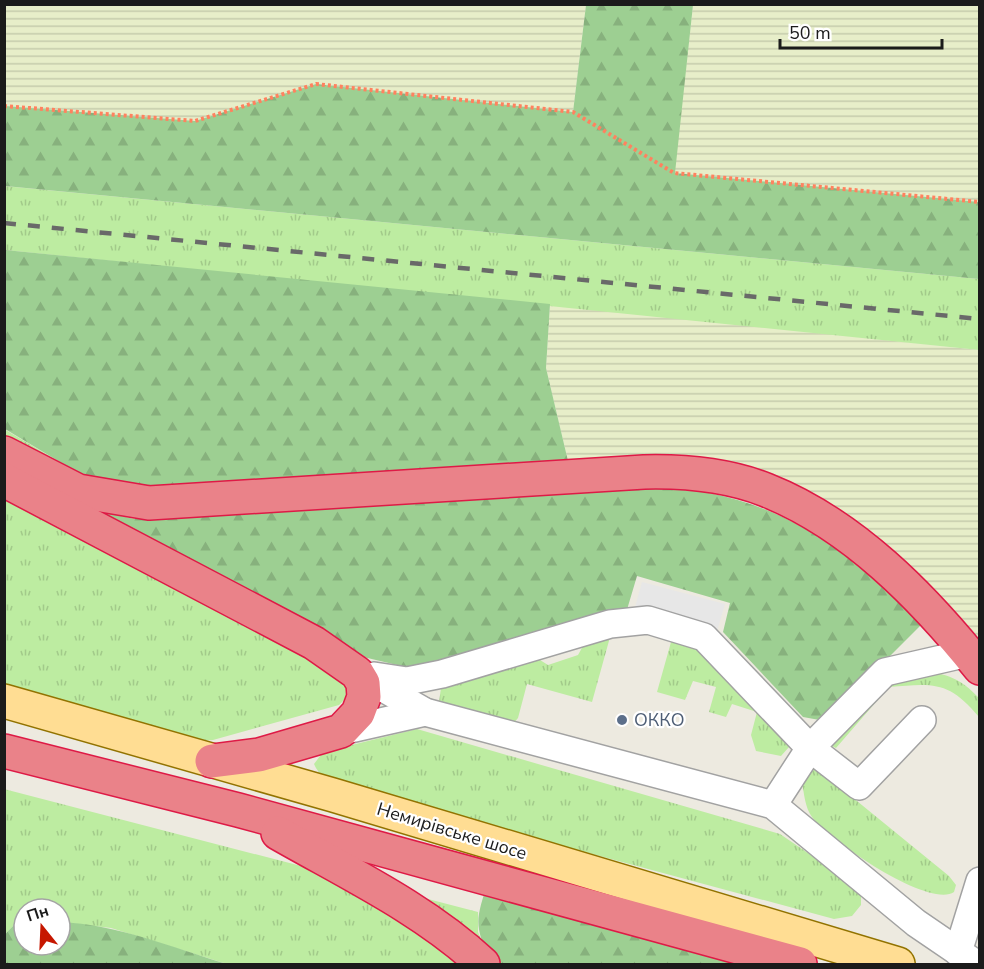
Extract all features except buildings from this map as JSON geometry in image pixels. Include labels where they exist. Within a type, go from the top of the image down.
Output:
[{"type":"highway","points":[[4,453],[78,491],[149,503],[644,472],[689,473],[735,480],[765,489],[795,503],[843,534],[896,576],[974,660]]},
{"type":"highway","points":[[4,480],[314,643],[357,673],[363,683],[364,697],[358,713],[341,731],[259,755],[212,761]]},
{"type":"highway","points":[[4,751],[238,810],[800,964]]},
{"type":"highway","points":[[238,810],[414,911],[459,942],[483,964]]},
{"type":"main road","name":"Немирівське шосе","points":[[4,701],[898,964]]},
{"type":"lane","points":[[357,673],[407,681],[442,675],[610,624],[648,620],[704,637],[810,748],[859,786],[922,720]]},
{"type":"lane","points":[[773,805],[810,748],[885,672],[974,660]]},
{"type":"lane","points":[[357,673],[425,712],[773,805],[916,922],[967,958],[980,881]]},
{"type":"lane","points":[[341,731],[425,712]]},
{"type":"path","points":[[4,106],[195,121],[316,84],[573,112],[674,173],[980,201]]},
{"type":"green space","points":[[4,5],[586,5],[573,112],[316,84],[195,121],[5,106]]},
{"type":"green space","points":[[586,5],[693,5],[675,173],[979,202],[979,279],[5,186],[5,106],[195,121],[316,84],[573,112]]},
{"type":"green space","points":[[693,5],[979,5],[979,202],[674,173]]},
{"type":"green space","points":[[4,186],[979,279],[979,350],[5,250]]},
{"type":"green space","points":[[5,250],[550,304],[546,368],[568,461],[151,490],[80,474],[5,429]]},
{"type":"green space","points":[[550,304],[979,350],[979,655],[831,513],[568,461],[546,368]]},
{"type":"green space","points":[[4,429],[80,474],[151,490],[134,519],[81,506],[318,636],[348,689],[346,698],[339,705],[213,740],[198,741],[5,698]]},
{"type":"green space","points":[[644,484],[689,489],[729,498],[765,509],[798,524],[859,566],[921,625],[825,721],[803,717],[723,632],[730,603],[637,576],[626,613],[410,668],[359,656],[80,506],[134,519]]},
{"type":"green space","points":[[612,630],[592,702],[527,684],[518,718],[512,725],[439,702],[441,688],[532,655],[548,665],[578,655],[588,637]]},
{"type":"green space","points":[[673,635],[700,642],[791,739],[789,747],[781,756],[756,751],[751,735],[757,712],[732,704],[726,717],[709,712],[716,687],[693,681],[685,700],[657,692]]},
{"type":"green space","points":[[921,671],[946,676],[966,686],[979,698],[979,717],[959,697],[940,687],[918,685],[889,687],[836,748],[828,744],[889,679]]},
{"type":"green space","points":[[417,729],[780,834],[852,883],[861,893],[861,905],[852,916],[834,919],[350,789],[332,782],[318,771],[314,764],[323,752]]},
{"type":"green space","points":[[814,766],[949,876],[956,885],[954,892],[941,895],[902,882],[857,855],[822,828],[808,809],[802,782]]},
{"type":"green space","points":[[4,789],[478,912],[478,932],[491,964],[227,964],[111,928],[72,923],[72,897],[12,897],[12,927],[5,934]]},
{"type":"green space","points":[[489,879],[799,964],[491,964],[478,922]]},
{"type":"green space","points":[[72,923],[124,932],[227,964],[5,964],[5,934],[12,927],[12,957],[72,957]]},
{"type":"shaded area","points":[[642,582],[725,604],[717,631],[700,642],[634,611]]},
{"type":"railway","points":[[4,223],[980,319]]},
{"type":"place","name":"ОККО","points":[[622,720]]}]
